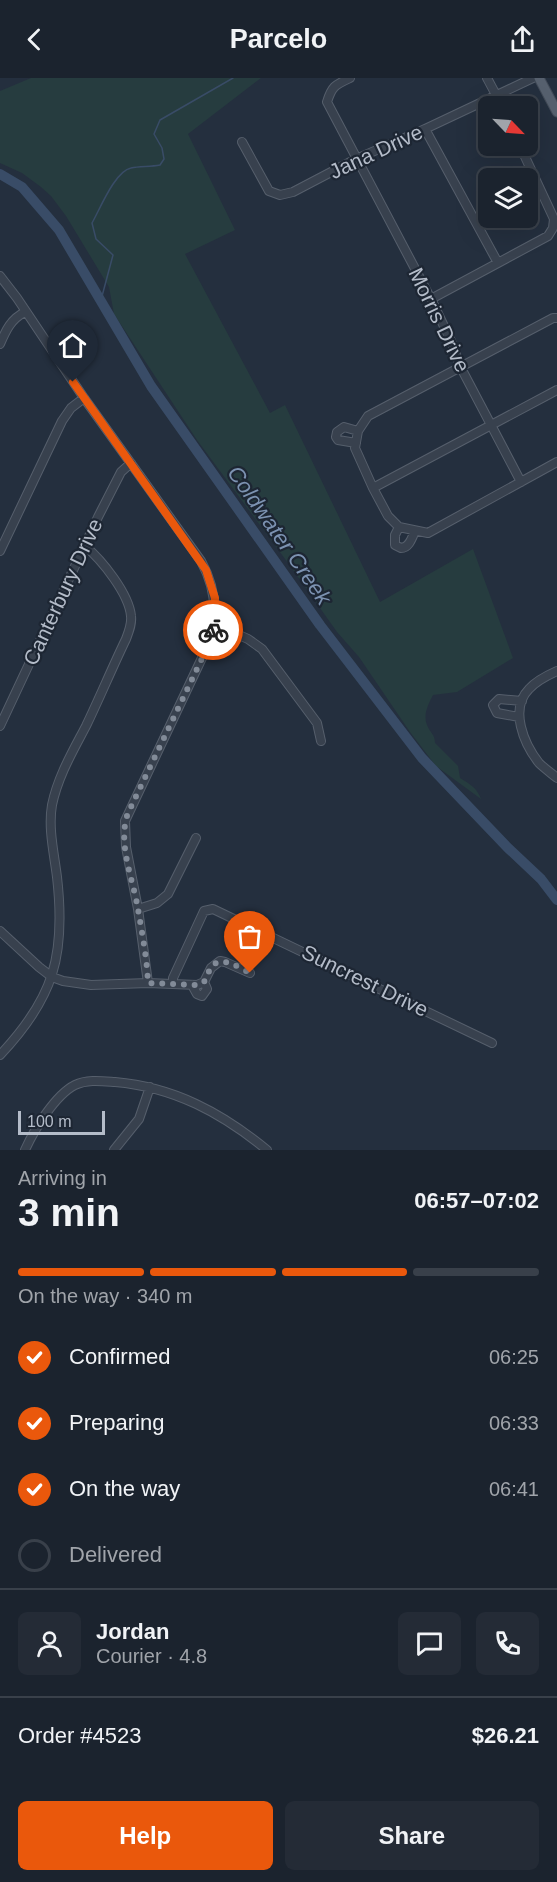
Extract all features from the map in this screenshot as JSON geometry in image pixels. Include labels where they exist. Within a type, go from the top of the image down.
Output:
[{"type":"main road","points":[[539,78],[557,112]]},
{"type":"street","name":"Morris Drive","points":[[350,78],[335,84],[327,102],[431,299],[460,366],[521,482]]},
{"type":"street","points":[[487,78],[496,95]]},
{"type":"street","name":"Jana Drive","points":[[242,142],[262,182],[269,191],[280,195],[293,192],[356,159],[533,78]]},
{"type":"street","points":[[425,129],[498,262]]},
{"type":"street","points":[[431,299],[548,236],[553,228],[554,219],[525,156]]},
{"type":"street","points":[[0,276],[206,570],[215,598],[213,630],[209,644],[125,821],[126,847],[138,909],[148,983]]},
{"type":"street","points":[[0,344],[8,326],[17,316],[25,312]]},
{"type":"street","points":[[557,318],[460,366],[368,416],[358,431],[356,443],[356,455],[388,516],[402,528],[428,533],[557,462]]},
{"type":"street","points":[[373,488],[557,390]]},
{"type":"street","points":[[0,551],[62,422],[71,408],[84,398]]},
{"type":"street","points":[[356,443],[338,440],[336,437],[337,432],[344,427],[358,431]]},
{"type":"street","name":"Canterbury Drive","points":[[0,726],[121,472],[131,463]]},
{"type":"street","points":[[402,528],[394,541],[395,545],[401,548],[409,544],[415,531]]},
{"type":"street","points":[[0,1055],[32,1017],[52,977],[61,926],[51,833],[54,798],[63,771],[126,639],[132,618],[120,589],[102,563],[85,546]]},
{"type":"street","points":[[213,630],[239,635],[262,649],[317,723],[321,741]]},
{"type":"street","points":[[557,670],[528,690],[519,709],[525,740],[539,763],[557,778]]},
{"type":"street","points":[[519,717],[496,713],[493,705],[499,699],[522,701]]},
{"type":"street","points":[[138,909],[163,900],[168,894],[196,838]]},
{"type":"street","name":"Suncrest Drive","points":[[173,984],[173,978],[204,911],[213,909],[492,1043]]},
{"type":"street","points":[[0,931],[52,977],[63,981],[91,985],[148,983],[192,985],[204,982],[211,968],[220,961],[250,973]]},
{"type":"street","points":[[192,985],[197,994],[202,996],[207,989],[204,982]]},
{"type":"street","points":[[26,1150],[41,1122],[66,1092],[74,1085],[87,1081],[150,1087],[189,1099],[227,1120],[267,1150]]},
{"type":"street","points":[[114,1150],[139,1119],[150,1087]]},
{"type":"green space","points":[[31,78],[261,78],[188,134],[235,230],[185,254],[270,413],[285,405],[380,602],[473,549],[513,658],[457,692],[433,695],[426,717],[435,743],[458,766],[460,778],[475,789],[481,799],[436,766],[359,657],[337,632],[197,440],[114,314],[109,287],[66,216],[51,196],[22,173],[0,163],[0,91]]},
{"type":"waterway","points":[[101,300],[113,255],[96,239],[92,223],[108,191],[125,171],[134,167],[160,165],[164,159],[162,148],[154,134],[160,120],[233,78]]},
{"type":"waterway","name":"Coldwater Creek","points":[[0,174],[22,187],[59,230],[151,386],[320,625],[422,758],[541,879],[557,900]]},
{"type":"way so far","points":[[213,630],[196,672],[128,813],[124,837],[138,909],[148,983],[197,985],[204,982],[211,968],[220,961],[250,973]]},
{"type":"route","points":[[73,382],[201,561],[215,598],[213,630]]}]
